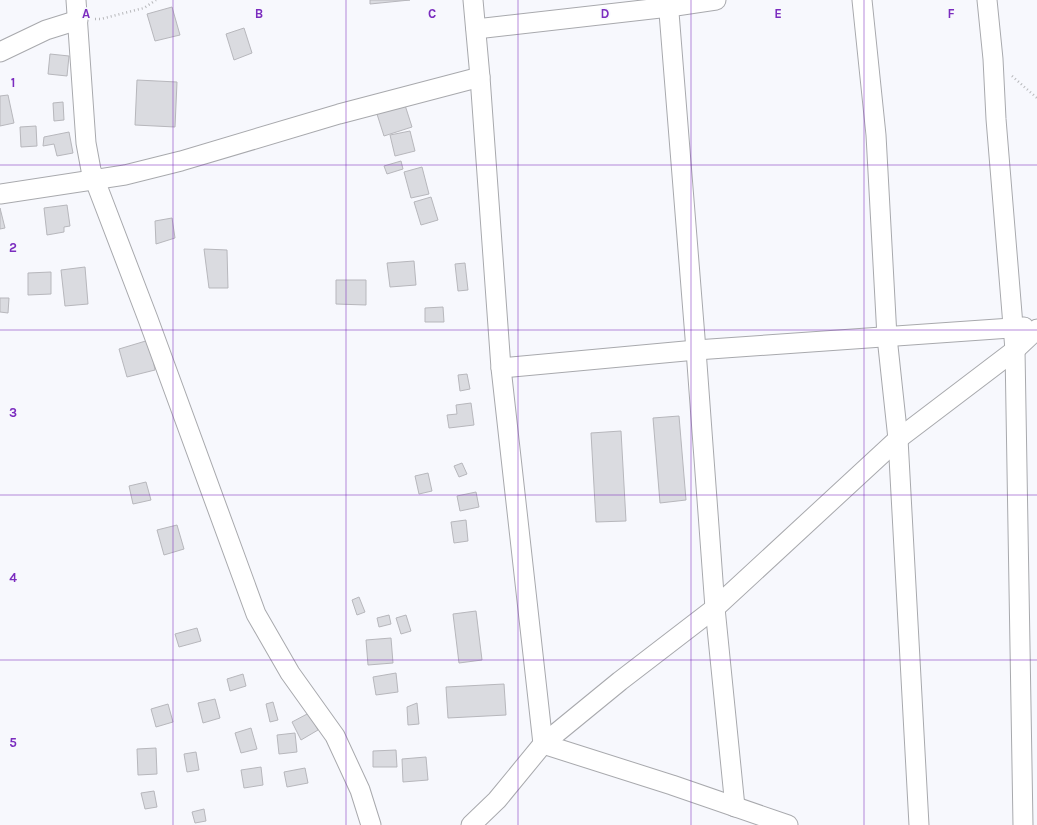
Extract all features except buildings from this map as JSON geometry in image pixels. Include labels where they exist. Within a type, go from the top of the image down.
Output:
[{"type":"street","points":[[76,0],[86,143],[91,170],[148,319],[256,614],[290,673],[335,736],[360,790],[371,825]]},
{"type":"street","points":[[473,0],[502,368],[543,744]]},
{"type":"street","points":[[476,30],[669,4],[716,0]]},
{"type":"street","points":[[862,0],[876,135],[887,337],[898,438],[919,825]]},
{"type":"street","points":[[987,0],[993,59],[996,120],[1015,350],[1023,825]]},
{"type":"street","points":[[669,4],[715,608],[734,807]]},
{"type":"street","points":[[0,52],[46,30],[78,20]]},
{"type":"street","points":[[0,194],[125,175],[181,161],[339,114],[480,77]]},
{"type":"street","points":[[502,368],[696,350],[1037,326]]},
{"type":"street","points":[[471,825],[497,800],[543,744],[715,608],[898,438],[1015,350],[1037,329]]},
{"type":"street","points":[[543,744],[672,785],[788,825]]},
{"type":"path","points":[[78,20],[101,19],[144,8],[156,0]]},
{"type":"path","points":[[993,59],[1037,98]]}]
